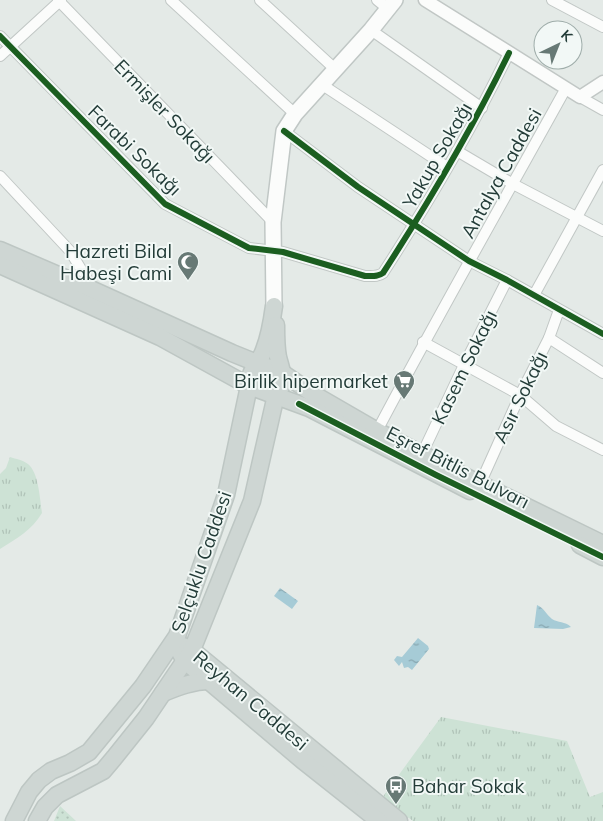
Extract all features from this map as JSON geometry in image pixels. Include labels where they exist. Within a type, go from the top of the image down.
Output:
[{"type":"main road","points":[[284,374],[278,356],[274,306],[273,222],[284,131],[295,114],[371,30],[387,3]]},
{"type":"main road","name":"Eşref Bitlis Bulvarı","points":[[0,250],[91,297],[249,386],[299,404],[436,475],[603,557]]},
{"type":"main road","name":"Eşref Bitlis Bulvarı","points":[[0,265],[91,297],[284,374],[313,394],[377,431],[603,544]]},
{"type":"main road","points":[[232,353],[252,346],[262,338],[269,324],[274,306]]},
{"type":"main road","name":"Selçuklu Caddesi","points":[[14,821],[29,792],[39,780],[51,771],[89,752],[143,686],[177,636],[226,495],[249,386],[249,378],[259,363],[270,329],[274,306]]},
{"type":"main road","name":"Selçuklu Caddesi","points":[[36,821],[45,808],[58,795],[103,771],[146,718],[188,655],[252,501],[276,395],[282,386],[284,374]]},
{"type":"main road","points":[[269,427],[276,416],[299,404]]},
{"type":"main road","name":"Reyhan Caddesi","points":[[173,642],[399,821]]},
{"type":"main road","name":"Reyhan Caddesi","points":[[188,655],[210,682],[302,760],[379,821]]},
{"type":"main road","points":[[163,693],[202,681],[210,682]]},
{"type":"street","points":[[0,56],[59,0]]},
{"type":"street","name":"Ermişler Sokağı","points":[[59,0],[273,222]]},
{"type":"street","points":[[171,0],[295,114]]},
{"type":"street","points":[[260,0],[335,69]]},
{"type":"street","points":[[425,0],[603,110]]},
{"type":"street","points":[[552,0],[603,28]]},
{"type":"street","points":[[371,30],[482,108]]},
{"type":"street","name":"Farabi Sokağı","points":[[0,36],[165,204],[249,248],[273,250]]},
{"type":"street","name":"Yakup Sokağı","points":[[273,250],[365,276],[377,276],[383,273],[414,225],[482,108],[509,53]]},
{"type":"street","points":[[580,97],[603,82]]},
{"type":"street","points":[[321,84],[447,167]]},
{"type":"street","name":"Antalya Caddesi","points":[[377,431],[424,342],[566,88]]},
{"type":"street","points":[[284,131],[358,187],[469,261],[602,332]]},
{"type":"street","points":[[457,151],[513,184],[603,231]]},
{"type":"street","points":[[534,295],[603,170]]},
{"type":"street","points":[[0,176],[70,251],[91,297]]},
{"type":"street","name":"Kasem Sokağı","points":[[422,454],[507,280]]},
{"type":"street","name":"Asır Sokağı","points":[[480,484],[520,395],[549,338],[559,310]]},
{"type":"street","points":[[549,338],[603,373]]},
{"type":"street","points":[[424,342],[520,395],[556,426],[603,450]]},
{"type":"green space","points":[[10,457],[28,464],[32,468],[38,487],[42,513],[29,529],[0,549],[0,474],[6,468]]},
{"type":"green space","points":[[441,717],[567,741],[590,797],[603,792],[603,821],[413,821],[382,798]]},
{"type":"green space","points":[[60,806],[76,821],[54,821]]},
{"type":"water","points":[[280,588],[298,601],[292,609],[274,596]]},
{"type":"water","points":[[537,605],[552,619],[571,627],[563,629],[534,628]]},
{"type":"water","points":[[418,638],[429,649],[412,670],[408,667],[404,668],[402,662],[399,666],[394,660],[397,656],[402,657]]},
{"type":"cycle path","points":[[0,36],[165,204],[249,248],[283,252],[365,276],[377,276],[383,273],[449,165],[509,53]]},
{"type":"cycle path","points":[[284,131],[358,187],[469,261],[603,334]]},
{"type":"cycle path","points":[[299,404],[436,475],[603,557]]},
{"type":"place","name":"Hazreti Bilal Habeşi Cami","points":[[188,281]]},
{"type":"place","name":"Birlik hipermarket","points":[[404,400]]},
{"type":"place","name":"Bahar Sokak","points":[[396,805]]}]
